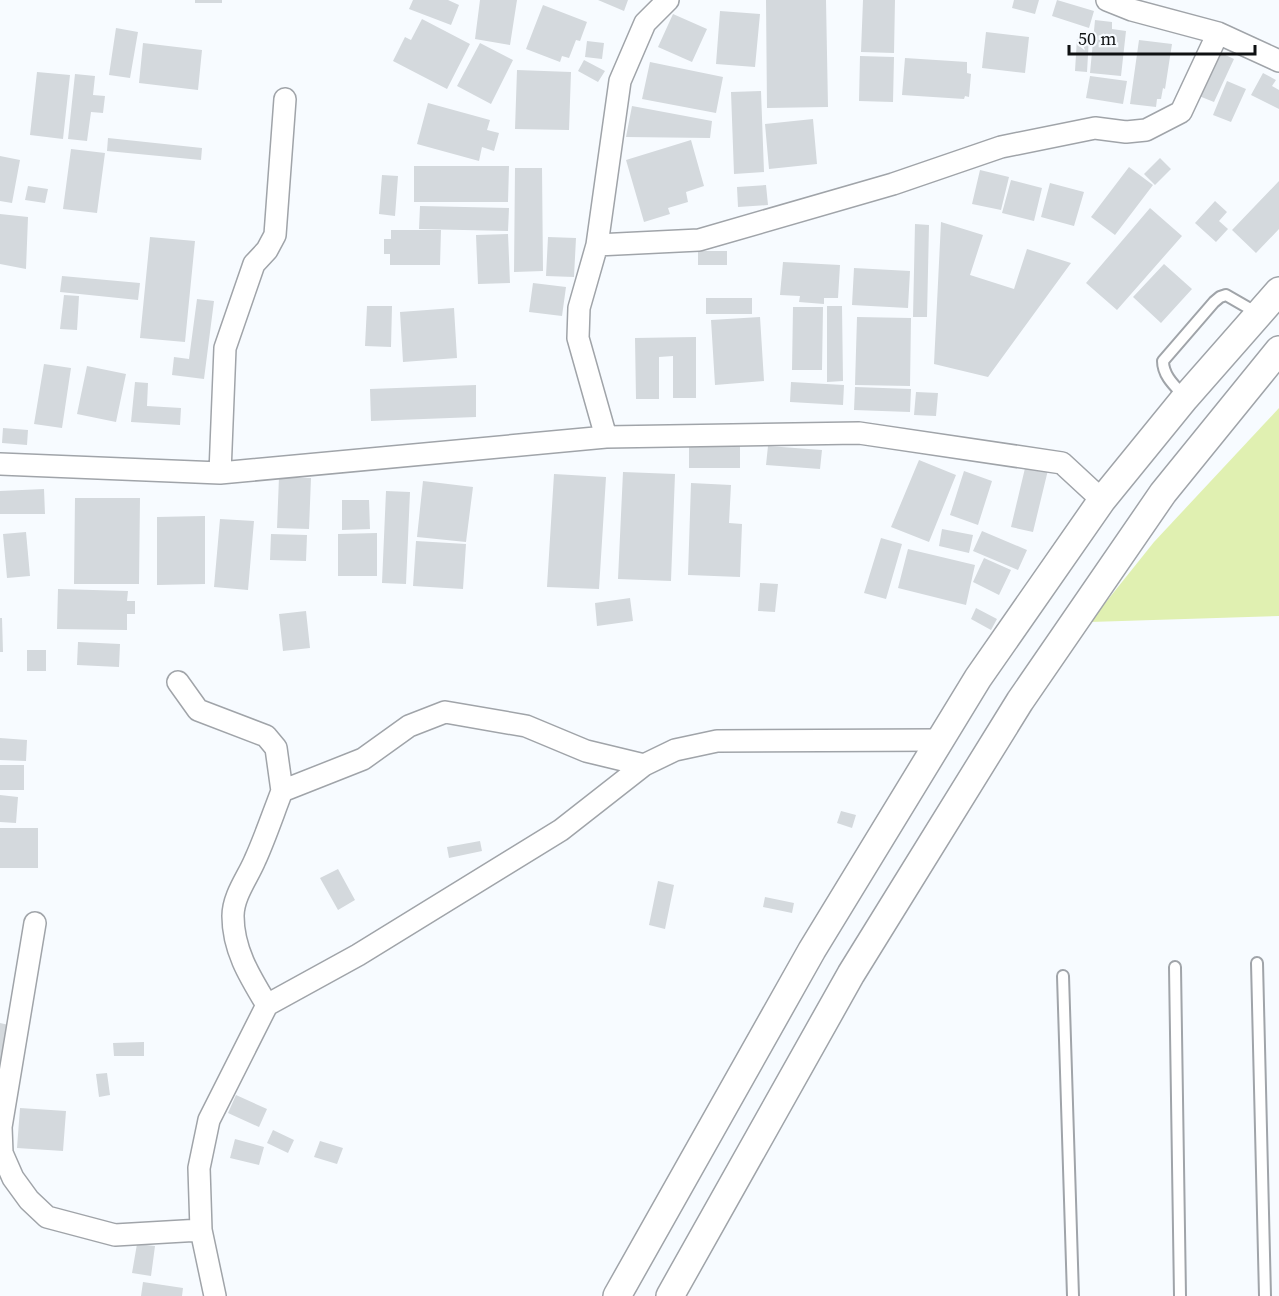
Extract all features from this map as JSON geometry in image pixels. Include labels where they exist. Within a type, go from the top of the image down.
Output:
[{"type":"street","points":[[606,437],[578,338],[579,308],[597,245],[620,81],[645,23],[668,0]]},
{"type":"street","points":[[1107,0],[1132,10],[1218,33],[1279,61]]},
{"type":"street","points":[[597,245],[699,240],[892,184],[1001,147],[1095,128],[1126,132],[1146,130],[1181,112],[1218,33]]},
{"type":"street","points":[[220,473],[225,348],[254,264],[267,250],[275,236],[285,99]]},
{"type":"street","points":[[617,1296],[812,950],[978,678],[1102,500],[1185,398],[1279,291]]},
{"type":"street","points":[[670,1296],[851,975],[1020,701],[1163,494],[1279,350]]},
{"type":"street","points":[[0,464],[220,473],[606,437],[859,433],[1062,463],[1102,500]]},
{"type":"street","points":[[178,682],[198,710],[266,736],[276,748],[282,791],[255,860],[235,902],[233,915],[239,952],[245,969],[267,1005]]},
{"type":"street","points":[[282,791],[363,759],[409,726],[446,712],[526,726],[586,751],[644,765]]},
{"type":"street","points":[[215,1296],[201,1230],[199,1168],[209,1120],[267,1005],[358,955],[561,830],[644,765],[675,750],[717,741],[940,740]]},
{"type":"street","points":[[35,923],[1,1127],[2,1153],[13,1178],[29,1200],[47,1216],[70,1223],[115,1235],[201,1230]]},
{"type":"lane","points":[[1185,398],[1166,375],[1163,361],[1214,302],[1226,295],[1259,314]]},
{"type":"lane","points":[[1257,963],[1265,1296]]},
{"type":"lane","points":[[1175,967],[1180,1296]]},
{"type":"lane","points":[[1063,976],[1073,1296]]},
{"type":"green space","points":[[1279,408],[1279,616],[1090,622],[1154,542]]},
{"type":"building","points":[[195,0],[222,0],[222,3],[195,3]]},
{"type":"building","points":[[413,0],[448,0],[459,5],[451,25],[409,9]]},
{"type":"building","points":[[480,0],[517,0],[510,45],[475,39]]},
{"type":"building","points":[[598,0],[628,0],[624,11]]},
{"type":"building","points":[[766,0],[826,0],[828,107],[767,108]]},
{"type":"building","points":[[863,0],[895,0],[894,53],[861,52]]},
{"type":"building","points":[[1014,0],[1039,0],[1035,14],[1012,8]]},
{"type":"building","points":[[1057,0],[1094,11],[1089,28],[1052,16]]},
{"type":"building","points":[[543,5],[587,22],[580,41],[576,40],[569,58],[562,56],[560,62],[526,49]]},
{"type":"building","points":[[720,11],[760,14],[755,67],[716,64]]},
{"type":"building","points":[[673,14],[707,29],[692,62],[658,47]]},
{"type":"building","points":[[422,19],[470,44],[447,89],[393,61],[405,37],[411,40]]},
{"type":"building","points":[[1095,20],[1112,22],[1112,29],[1126,31],[1121,76],[1090,73]]},
{"type":"building","points":[[116,28],[138,32],[130,78],[109,75]]},
{"type":"building","points":[[986,32],[1029,37],[1025,73],[982,68]]},
{"type":"building","points":[[1077,38],[1089,38],[1087,72],[1075,71]]},
{"type":"building","points":[[1139,40],[1172,44],[1165,89],[1163,88],[1161,99],[1157,99],[1156,107],[1130,104]]},
{"type":"building","points":[[587,41],[604,43],[602,59],[585,57]]},
{"type":"building","points":[[143,43],[202,50],[198,90],[139,83]]},
{"type":"building","points":[[480,43],[513,60],[491,104],[457,86]]},
{"type":"building","points":[[1219,52],[1234,59],[1214,102],[1199,96]]},
{"type":"building","points":[[860,56],[894,57],[893,102],[859,101]]},
{"type":"building","points":[[905,58],[967,62],[967,73],[971,74],[969,97],[965,96],[964,99],[902,95]]},
{"type":"building","points":[[584,60],[605,71],[598,82],[578,71]]},
{"type":"building","points":[[650,62],[723,77],[716,113],[642,99]]},
{"type":"building","points":[[517,70],[571,72],[569,130],[515,129]]},
{"type":"building","points":[[37,72],[70,75],[63,139],[30,135]]},
{"type":"building","points":[[1263,73],[1276,80],[1272,86],[1279,90],[1279,109],[1251,95]]},
{"type":"building","points":[[75,74],[95,76],[93,95],[105,96],[103,113],[91,112],[87,141],[68,139]]},
{"type":"building","points":[[1090,76],[1127,81],[1123,104],[1086,98]]},
{"type":"building","points":[[1227,81],[1246,89],[1231,122],[1213,115]]},
{"type":"building","points":[[761,91],[764,172],[734,174],[731,92]]},
{"type":"building","points":[[428,103],[490,120],[487,130],[499,133],[494,151],[482,147],[479,161],[417,144]]},
{"type":"building","points":[[632,106],[712,121],[710,138],[626,137]]},
{"type":"building","points":[[813,119],[817,164],[769,169],[765,124]]},
{"type":"building","points":[[108,138],[202,148],[201,160],[107,151]]},
{"type":"building","points":[[691,140],[704,186],[686,192],[688,202],[668,208],[670,214],[644,222],[626,160]]},
{"type":"building","points":[[71,149],[105,153],[97,213],[63,209]]},
{"type":"building","points":[[0,156],[20,160],[12,203],[0,201]]},
{"type":"building","points":[[1160,158],[1171,169],[1155,185],[1144,174]]},
{"type":"building","points":[[414,166],[509,166],[508,202],[414,202]]},
{"type":"building","points":[[1129,167],[1153,185],[1115,235],[1091,217]]},
{"type":"building","points":[[515,168],[542,168],[543,271],[514,272]]},
{"type":"building","points":[[980,170],[1009,177],[1001,210],[972,204]]},
{"type":"building","points":[[382,175],[398,176],[395,216],[379,214]]},
{"type":"building","points":[[1011,180],[1042,188],[1034,221],[1002,213]]},
{"type":"building","points":[[1279,181],[1279,229],[1256,253],[1232,230]]},
{"type":"building","points":[[1050,183],[1084,192],[1074,226],[1041,217]]},
{"type":"building","points":[[766,185],[768,205],[738,207],[737,187]]},
{"type":"building","points":[[28,186],[48,189],[45,203],[25,200]]},
{"type":"building","points":[[1215,201],[1227,212],[1219,221],[1228,229],[1216,242],[1195,223]]},
{"type":"building","points":[[420,206],[509,208],[508,231],[419,229]]},
{"type":"building","points":[[1150,208],[1182,236],[1117,310],[1086,283]]},
{"type":"building","points":[[0,214],[28,217],[26,269],[0,264]]},
{"type":"building","points":[[941,222],[983,235],[970,275],[1014,289],[1027,249],[1071,263],[988,377],[934,364]]},
{"type":"building","points":[[915,224],[929,225],[927,317],[913,317]]},
{"type":"building","points":[[391,230],[441,230],[440,265],[390,265],[390,254],[384,254],[384,239],[391,239]]},
{"type":"building","points":[[508,234],[510,283],[478,284],[476,235]]},
{"type":"building","points":[[150,237],[195,241],[185,342],[140,338]]},
{"type":"building","points":[[548,237],[576,238],[574,277],[546,276]]},
{"type":"building","points":[[698,251],[727,251],[727,265],[698,265]]},
{"type":"building","points":[[783,262],[840,265],[838,298],[824,298],[824,304],[799,302],[800,296],[780,295]]},
{"type":"building","points":[[1164,264],[1192,289],[1161,323],[1133,297]]},
{"type":"building","points":[[854,268],[910,271],[908,308],[852,305]]},
{"type":"building","points":[[62,276],[140,283],[138,300],[60,292]]},
{"type":"building","points":[[533,283],[566,287],[562,316],[529,312]]},
{"type":"building","points":[[64,295],[79,296],[77,330],[60,329]]},
{"type":"building","points":[[706,298],[752,298],[752,314],[706,314]]},
{"type":"building","points":[[197,299],[214,301],[204,379],[172,375],[174,357],[189,359]]},
{"type":"building","points":[[367,306],[392,306],[391,347],[365,346]]},
{"type":"building","points":[[827,306],[842,306],[843,381],[827,382]]},
{"type":"building","points":[[793,307],[823,307],[822,370],[792,370]]},
{"type":"building","points":[[454,308],[457,358],[403,362],[400,312]]},
{"type":"building","points":[[760,317],[764,381],[715,385],[711,320]]},
{"type":"building","points":[[857,317],[911,318],[910,386],[855,385]]},
{"type":"building","points":[[696,337],[696,398],[673,398],[673,356],[659,357],[659,399],[636,399],[635,338]]},
{"type":"building","points":[[44,364],[71,368],[62,428],[34,424]]},
{"type":"building","points":[[87,366],[126,374],[116,422],[77,414]]},
{"type":"building","points":[[135,382],[148,383],[147,406],[181,408],[180,425],[131,422]]},
{"type":"building","points":[[791,382],[844,385],[843,405],[790,402]]},
{"type":"building","points":[[476,385],[476,417],[371,421],[370,389]]},
{"type":"building","points":[[855,387],[911,389],[910,412],[854,410]]},
{"type":"building","points":[[916,392],[938,393],[936,416],[914,415]]},
{"type":"building","points":[[3,428],[28,430],[27,445],[2,443]]},
{"type":"building","points":[[689,446],[740,446],[740,468],[689,468]]},
{"type":"building","points":[[768,446],[822,450],[820,469],[766,465]]},
{"type":"building","points":[[919,460],[956,475],[929,542],[891,527]]},
{"type":"building","points":[[1026,464],[1048,470],[1033,532],[1011,527]]},
{"type":"building","points":[[964,471],[992,481],[978,525],[950,515]]},
{"type":"building","points":[[623,472],[675,474],[671,581],[618,579]]},
{"type":"building","points":[[554,474],[606,477],[599,589],[547,587]]},
{"type":"building","points":[[279,477],[311,478],[309,529],[277,528]]},
{"type":"building","points":[[423,481],[473,487],[466,542],[417,537]]},
{"type":"building","points":[[691,483],[731,485],[729,523],[742,524],[740,577],[688,575]]},
{"type":"building","points":[[44,489],[45,514],[0,514],[0,491]]},
{"type":"building","points":[[386,491],[410,492],[406,584],[382,583]]},
{"type":"building","points":[[75,498],[140,498],[139,584],[74,584]]},
{"type":"building","points":[[342,500],[369,500],[370,529],[342,530]]},
{"type":"building","points":[[205,516],[205,584],[157,585],[157,517]]},
{"type":"building","points":[[220,519],[254,521],[248,590],[214,587]]},
{"type":"building","points":[[942,529],[973,535],[969,553],[939,546]]},
{"type":"building","points":[[982,531],[1027,550],[1018,570],[973,551]]},
{"type":"building","points":[[26,532],[30,576],[7,578],[3,534]]},
{"type":"building","points":[[377,533],[377,576],[338,576],[338,534]]},
{"type":"building","points":[[271,534],[307,535],[306,561],[270,560]]},
{"type":"building","points":[[881,538],[902,544],[886,599],[864,593]]},
{"type":"building","points":[[416,541],[466,544],[463,589],[413,586]]},
{"type":"building","points":[[908,549],[975,565],[966,605],[898,588]]},
{"type":"building","points":[[984,558],[1011,570],[999,595],[973,582]]},
{"type":"building","points":[[760,583],[778,584],[775,612],[758,611]]},
{"type":"building","points":[[58,589],[128,591],[127,601],[135,601],[135,614],[127,614],[127,630],[57,629]]},
{"type":"building","points":[[630,598],[633,621],[597,626],[595,603]]},
{"type":"building","points":[[976,608],[997,619],[991,630],[971,619]]},
{"type":"building","points":[[306,611],[310,648],[283,651],[279,614]]},
{"type":"building","points":[[0,618],[2,618],[3,652],[0,652]]},
{"type":"building","points":[[78,642],[120,644],[119,667],[77,665]]},
{"type":"building","points":[[27,650],[46,650],[46,671],[27,671]]},
{"type":"building","points":[[0,738],[27,740],[26,761],[0,760]]},
{"type":"building","points":[[0,765],[24,765],[24,790],[0,790]]},
{"type":"building","points":[[0,795],[18,797],[16,823],[0,822]]},
{"type":"building","points":[[841,811],[856,815],[852,828],[837,823]]},
{"type":"building","points":[[0,828],[38,828],[38,868],[0,868]]},
{"type":"building","points":[[480,841],[482,851],[449,858],[447,847]]},
{"type":"building","points":[[338,869],[355,900],[338,910],[320,878]]},
{"type":"building","points":[[658,881],[674,885],[665,929],[649,925]]},
{"type":"building","points":[[765,897],[794,903],[792,913],[763,907]]},
{"type":"building","points":[[0,1023],[9,1025],[1,1060],[0,1060]]},
{"type":"building","points":[[144,1042],[144,1056],[114,1056],[113,1043]]},
{"type":"building","points":[[107,1073],[110,1095],[99,1097],[96,1074]]},
{"type":"building","points":[[236,1095],[267,1109],[259,1127],[228,1113]]},
{"type":"building","points":[[20,1108],[66,1111],[63,1151],[17,1148]]},
{"type":"building","points":[[273,1130],[294,1140],[288,1153],[267,1143]]},
{"type":"building","points":[[235,1139],[264,1147],[259,1165],[230,1158]]},
{"type":"building","points":[[320,1141],[343,1148],[337,1164],[314,1157]]},
{"type":"building","points":[[137,1244],[155,1246],[151,1276],[132,1273]]},
{"type":"building","points":[[143,1282],[183,1288],[182,1296],[141,1296]]}]
